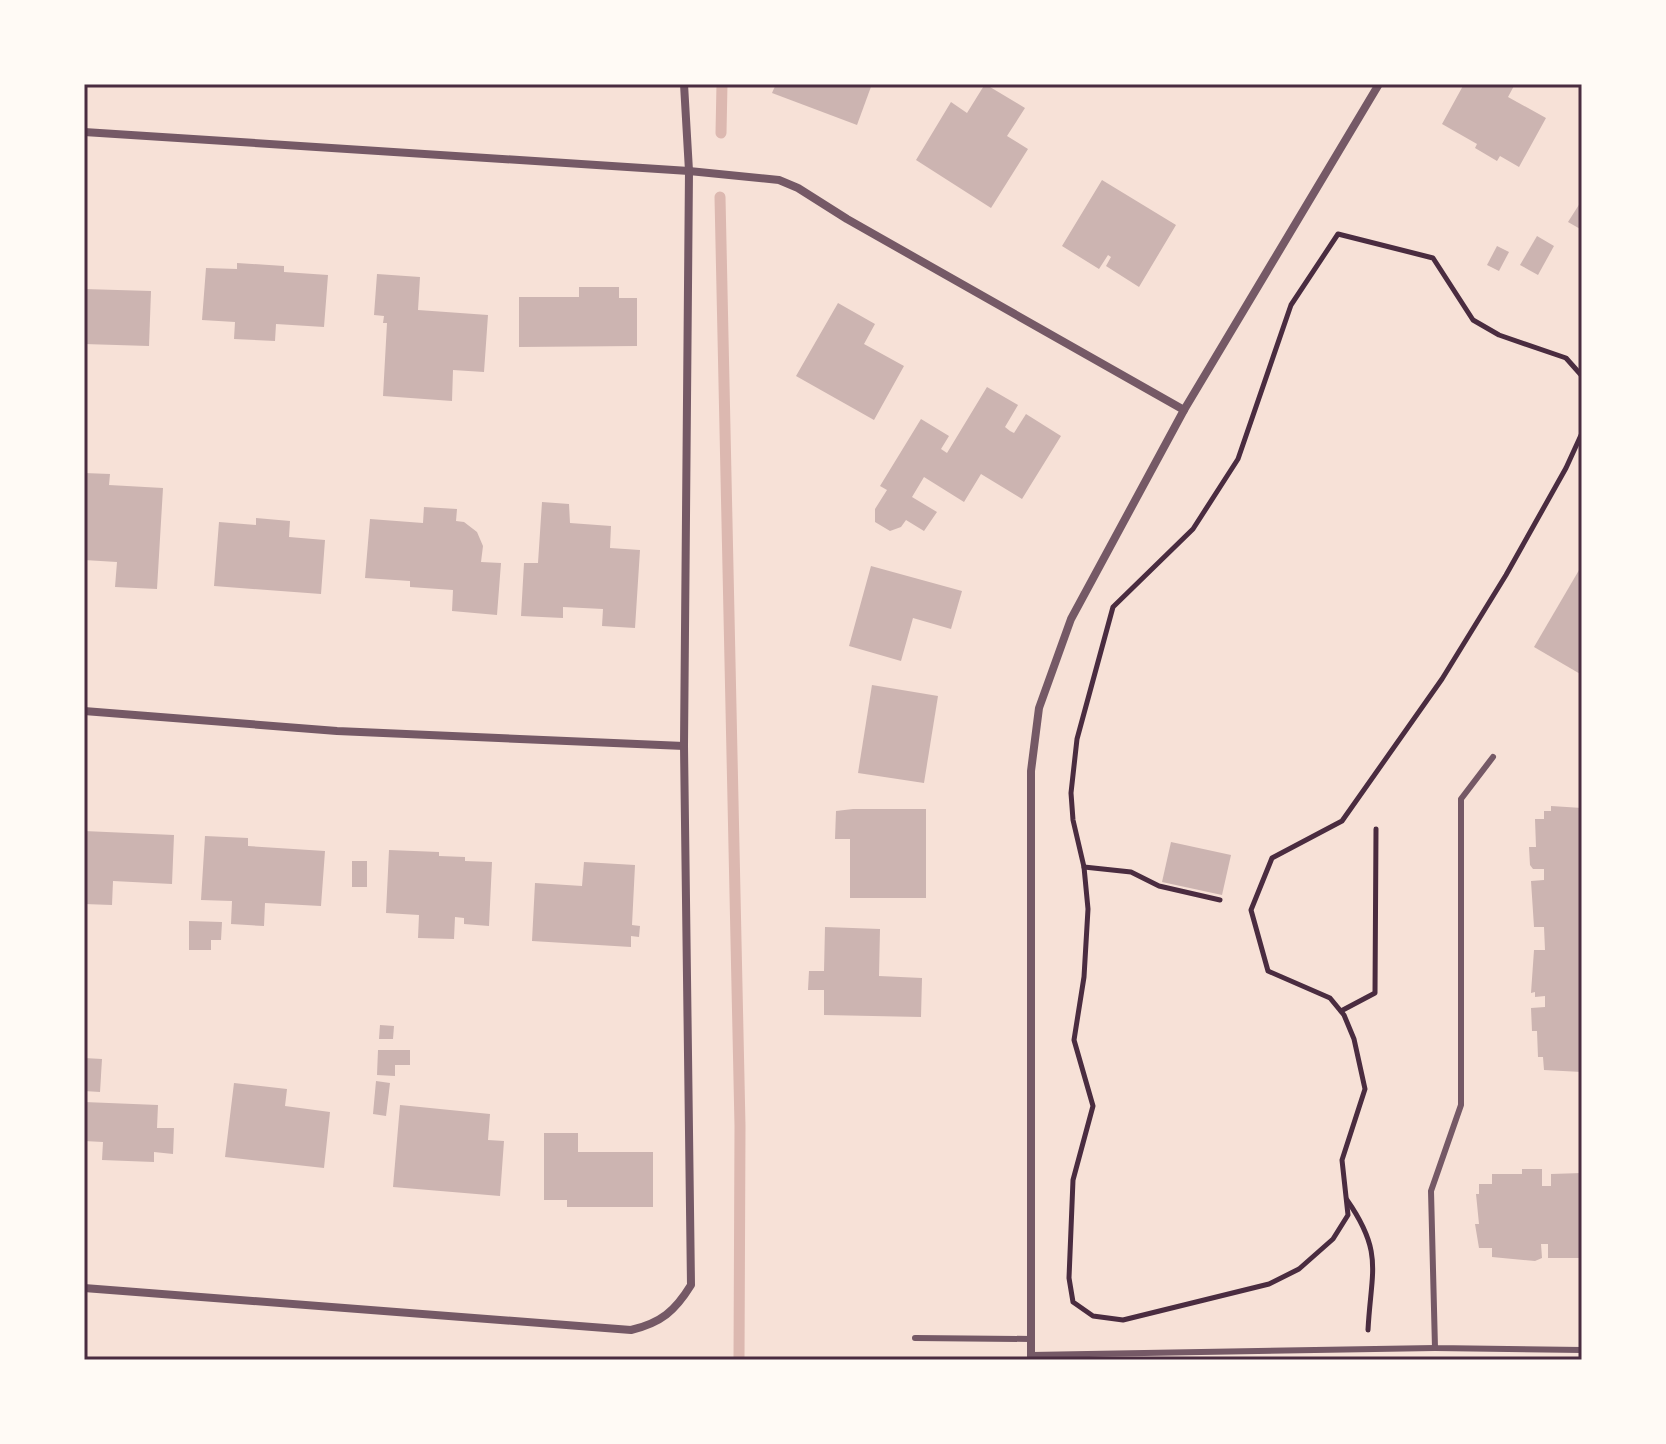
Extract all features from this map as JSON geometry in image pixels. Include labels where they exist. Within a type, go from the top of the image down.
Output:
[{"type":"street","points":[[84,1288],[631,1330],[655,1324],[676,1310],[691,1285],[684,746],[689,171],[684,84]]},
{"type":"street","points":[[1031,1358],[1031,771],[1039,708],[1071,619],[1184,410],[1379,84]]},
{"type":"street","points":[[84,132],[761,177],[798,188],[847,219],[1184,410]]},
{"type":"street","points":[[84,711],[337,731],[684,746]]},
{"type":"lane","points":[[1435,1348],[1431,1191],[1461,1105],[1461,799],[1493,757]]},
{"type":"lane","points":[[915,1338],[1032,1339]]},
{"type":"lane","points":[[1031,1358],[1435,1348],[1582,1350]]},
{"type":"lane","points":[[1473,1349],[1473,1360]]},
{"type":"path","points":[[1582,376],[1566,358],[1499,335],[1473,320],[1433,258],[1338,234],[1291,305],[1238,459],[1193,529],[1113,607],[1077,739],[1071,793],[1088,909],[1084,977],[1074,1040],[1093,1106],[1073,1180],[1069,1278],[1073,1302],[1093,1316],[1123,1320],[1269,1284],[1299,1269],[1333,1239],[1348,1215],[1342,1160],[1365,1089],[1354,1039],[1341,1011],[1330,998],[1268,971],[1251,910],[1272,858],[1342,821],[1442,679],[1514,561],[1582,433]]},
{"type":"path","points":[[1341,1011],[1375,993],[1376,829]]},
{"type":"path","points":[[1084,867],[1131,872],[1159,886],[1220,900]]},
{"type":"path","points":[[1346,1200],[1366,1228],[1375,1258],[1367,1350]]},
{"type":"building","points":[[776,84],[872,84],[857,125],[772,93]]},
{"type":"building","points":[[985,84],[1025,108],[1007,136],[1028,149],[991,208],[916,160],[951,102],[967,113]]},
{"type":"building","points":[[1464,84],[1515,84],[1508,97],[1546,118],[1519,167],[1500,156],[1497,161],[1475,148],[1477,144],[1442,124]]},
{"type":"building","points":[[1102,180],[1176,225],[1139,287],[1106,266],[1111,257],[1108,255],[1099,269],[1062,246]]},
{"type":"building","points":[[1582,200],[1582,230],[1568,222]]},
{"type":"building","points":[[1537,236],[1554,246],[1538,275],[1520,265]]},
{"type":"building","points":[[1497,246],[1509,252],[1499,271],[1487,265]]},
{"type":"building","points":[[237,263],[284,266],[284,272],[328,275],[324,327],[276,324],[275,341],[234,339],[235,322],[202,320],[206,268],[237,269]]},
{"type":"building","points":[[377,274],[420,277],[418,310],[488,315],[484,372],[453,370],[452,401],[383,396],[387,323],[383,323],[384,316],[374,315]]},
{"type":"building","points":[[579,287],[619,287],[619,298],[637,298],[637,346],[519,347],[519,297],[579,297]]},
{"type":"building","points":[[84,289],[151,291],[149,346],[84,344]]},
{"type":"building","points":[[838,303],[875,324],[864,344],[904,366],[874,420],[796,376]]},
{"type":"building","points":[[987,387],[1018,405],[1005,427],[1010,431],[1014,433],[1026,414],[1061,436],[1022,499],[981,474],[964,502],[924,477],[912,497],[937,512],[924,531],[906,520],[901,527],[890,531],[875,522],[875,509],[887,490],[880,486],[921,419],[949,436],[941,449],[947,453]]},
{"type":"building","points":[[84,473],[110,474],[109,485],[163,488],[157,589],[115,587],[117,562],[84,560]]},
{"type":"building","points":[[542,502],[569,504],[570,523],[611,526],[610,548],[640,550],[635,628],[602,626],[603,609],[563,607],[563,618],[521,616],[524,563],[538,563]]},
{"type":"building","points":[[424,507],[457,509],[456,521],[464,522],[477,532],[483,546],[481,562],[501,563],[497,615],[452,611],[453,590],[410,587],[410,581],[365,578],[370,519],[423,523]]},
{"type":"building","points":[[256,518],[290,521],[289,537],[325,540],[321,594],[214,586],[219,522],[256,525]]},
{"type":"building","points":[[1582,565],[1582,675],[1534,647]]},
{"type":"building","points":[[871,566],[962,591],[951,629],[913,618],[901,661],[849,646]]},
{"type":"building","points":[[872,685],[938,696],[924,783],[858,773]]},
{"type":"building","points":[[1551,806],[1582,808],[1582,1072],[1544,1070],[1543,1057],[1538,1057],[1537,1031],[1532,1031],[1531,1008],[1545,1007],[1545,996],[1535,997],[1535,992],[1531,993],[1534,950],[1545,950],[1544,927],[1534,927],[1531,881],[1544,880],[1544,869],[1533,869],[1530,865],[1529,847],[1536,847],[1535,819],[1544,819],[1544,811],[1551,811]]},
{"type":"building","points":[[926,809],[926,898],[850,898],[850,839],[835,839],[836,811]]},
{"type":"building","points":[[84,831],[174,835],[172,884],[113,881],[112,905],[84,904]]},
{"type":"building","points":[[205,836],[248,838],[248,846],[325,851],[321,906],[265,903],[264,926],[231,924],[232,901],[201,900]]},
{"type":"building","points":[[1171,842],[1231,855],[1222,895],[1162,882]]},
{"type":"building","points":[[389,850],[439,852],[439,856],[465,857],[465,861],[492,862],[489,926],[464,924],[464,918],[455,917],[454,939],[418,938],[419,915],[386,913]]},
{"type":"building","points":[[352,861],[367,861],[367,887],[352,887]]},
{"type":"building","points":[[584,862],[635,865],[632,925],[640,926],[639,937],[631,936],[631,947],[532,941],[535,883],[582,886]]},
{"type":"building","points":[[189,921],[222,922],[221,940],[211,940],[211,950],[189,950]]},
{"type":"building","points":[[825,927],[880,929],[879,976],[922,978],[921,1017],[824,1015],[824,990],[808,990],[809,971],[824,971]]},
{"type":"building","points":[[380,1025],[394,1026],[393,1039],[379,1039]]},
{"type":"building","points":[[378,1050],[410,1050],[410,1065],[395,1065],[395,1076],[377,1075]]},
{"type":"building","points":[[84,1058],[102,1059],[100,1092],[84,1091]]},
{"type":"building","points":[[376,1081],[390,1083],[386,1116],[373,1114]]},
{"type":"building","points":[[234,1083],[287,1089],[285,1106],[330,1112],[324,1168],[225,1157]]},
{"type":"building","points":[[84,1102],[158,1105],[157,1128],[174,1128],[173,1154],[154,1152],[154,1162],[102,1160],[103,1142],[84,1141]]},
{"type":"building","points":[[400,1105],[490,1114],[488,1140],[504,1141],[500,1196],[393,1187]]},
{"type":"building","points":[[544,1133],[578,1133],[578,1152],[653,1152],[653,1207],[567,1207],[567,1200],[544,1200]]},
{"type":"building","points":[[1522,1169],[1542,1169],[1542,1186],[1551,1186],[1551,1174],[1582,1173],[1582,1258],[1548,1258],[1548,1244],[1541,1244],[1542,1258],[1535,1261],[1492,1257],[1492,1248],[1479,1248],[1475,1224],[1479,1224],[1476,1194],[1479,1194],[1479,1184],[1492,1184],[1492,1174],[1522,1174]]},
{"type":"waterway","points":[[721,133],[722,84]]},
{"type":"waterway","points":[[720,197],[740,1126],[739,1360]]}]
